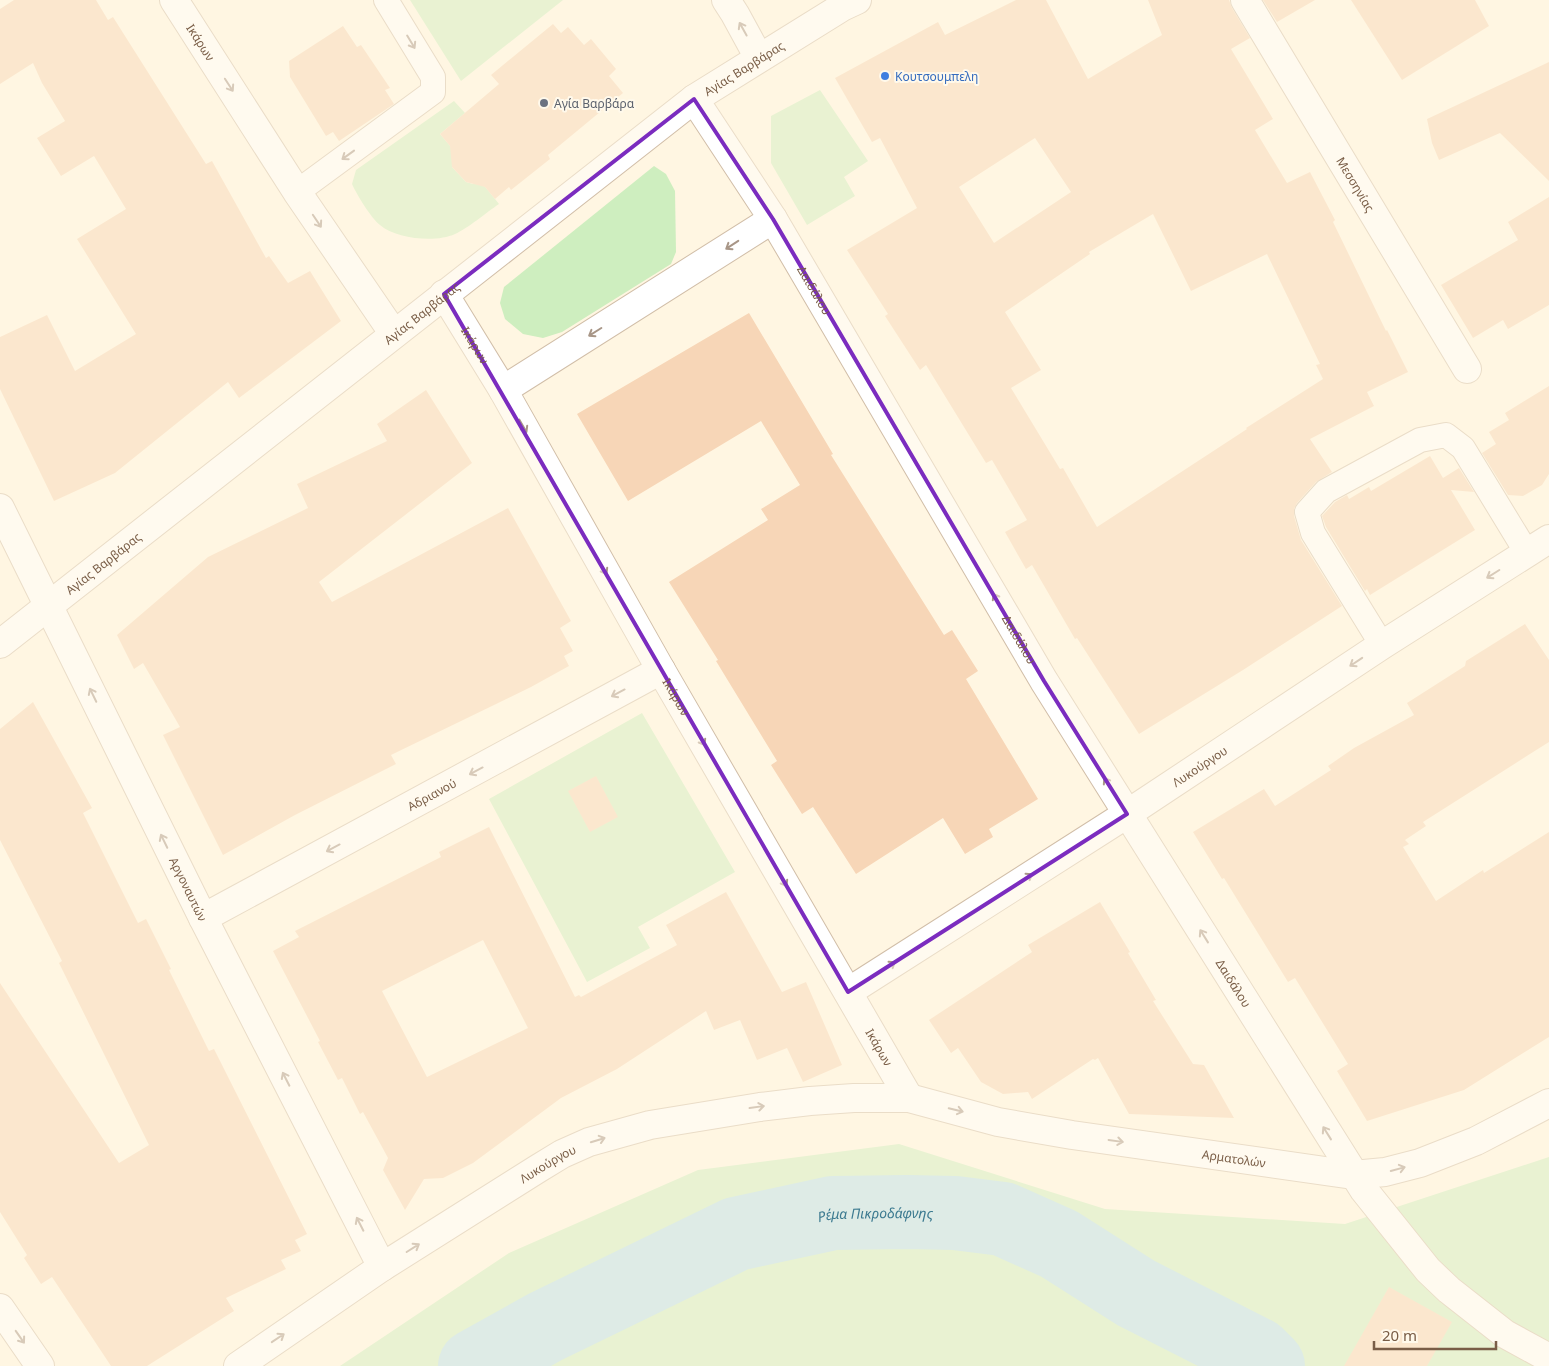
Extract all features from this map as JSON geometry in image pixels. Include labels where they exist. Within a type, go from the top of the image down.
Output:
[{"type":"street","name":"Ικάρων","points":[[174,0],[297,192],[394,334]]},
{"type":"street","points":[[726,0],[759,58]]},
{"type":"street","name":"Αγίας Βαρβάρας","points":[[0,644],[694,99],[842,7],[857,0]]},
{"type":"street","name":"Μεσσηνίας","points":[[1245,0],[1467,369]]},
{"type":"street","name":"Δαιδάλου","points":[[694,99],[773,219],[1044,681],[1353,1175],[1428,1270],[1449,1290],[1505,1334],[1549,1358]]},
{"type":"street","points":[[503,390],[773,219]]},
{"type":"street","name":"Ικάρων","points":[[444,294],[503,390],[661,670],[909,1098]]},
{"type":"street","name":"Αργοναυτών","points":[[0,508],[203,918],[382,1267]]},
{"type":"street","name":"Λυκούργου","points":[[848,992],[1127,814],[1382,645],[1538,546]]},
{"type":"street","name":"Αδριανού","points":[[203,918],[661,670]]},
{"type":"street","name":"Λυκούργου","points":[[238,1366],[382,1267],[562,1154],[589,1142],[650,1125],[760,1107],[854,1098],[909,1098]]},
{"type":"street","name":"Αρματολών","points":[[909,1098],[998,1122],[1072,1135],[1353,1175],[1385,1172],[1420,1163],[1476,1141],[1549,1103]]},
{"type":"street","points":[[0,1308],[40,1366]]},
{"type":"lane","points":[[297,192],[433,92],[433,77],[386,0]]},
{"type":"lane","points":[[1382,645],[1313,533],[1307,512],[1326,492],[1420,440],[1446,435],[1462,448],[1538,546]]},
{"type":"highlighted area","points":[[694,99],[773,219],[1044,681],[1127,814],[848,992],[444,294]]},
{"type":"green space","points":[[410,0],[563,0],[461,81]]},
{"type":"green space","points":[[820,90],[868,161],[844,177],[855,196],[807,225],[771,163],[771,116]]},
{"type":"green space","points":[[454,101],[465,113],[440,134],[457,154],[452,167],[466,182],[473,184],[479,179],[499,204],[465,228],[447,237],[416,238],[387,230],[380,225],[364,206],[354,189],[352,184],[356,170]]},
{"type":"green space","points":[[654,166],[666,174],[675,191],[676,252],[671,264],[562,332],[543,338],[523,334],[505,319],[500,303],[504,287]]},
{"type":"green space","points":[[642,713],[735,872],[638,927],[650,948],[587,982],[489,799]]},
{"type":"green space","points":[[899,1144],[1105,1209],[1345,1224],[1549,1157],[1549,1366],[340,1366],[509,1253],[698,1170]]},
{"type":"building","points":[[14,0],[96,0],[108,20],[113,17],[206,164],[212,161],[266,258],[269,256],[288,283],[310,271],[341,321],[239,398],[228,382],[115,473],[54,501],[0,389],[0,337],[47,315],[75,371],[136,334],[77,239],[126,209],[94,156],[61,176],[37,138],[65,121],[42,83],[33,63],[0,84],[0,9]]},
{"type":"building","points":[[1016,0],[1046,0],[1088,79],[1162,35],[1148,0],[1229,0],[1250,38],[1231,49],[1273,119],[1255,130],[1287,183],[1310,172],[1335,220],[1333,222],[1386,331],[1408,372],[1367,392],[1374,406],[1310,439],[1332,472],[1316,482],[1297,503],[1294,509],[1294,516],[1301,540],[1342,606],[1139,734],[1077,638],[1075,639],[1032,565],[1026,569],[1005,532],[1027,520],[992,460],[986,463],[926,365],[920,370],[885,316],[888,314],[847,250],[917,208],[880,138],[872,142],[835,78],[938,22],[945,35]],"holes":[[[1035,138],[1071,192],[994,243],[959,187]],[[1153,214],[1191,291],[1267,254],[1320,364],[1316,365],[1323,379],[1097,527],[1063,468],[1060,469],[1011,388],[1041,370],[1005,312],[1090,254],[1089,252]]]},
{"type":"building","points":[[1263,0],[1315,0],[1277,22]]},
{"type":"building","points":[[1351,0],[1475,0],[1489,26],[1402,80]]},
{"type":"building","name":"Αγία Βαρβάρα","points":[[553,24],[561,33],[568,27],[584,45],[591,39],[616,69],[609,76],[623,93],[548,155],[550,159],[511,190],[509,187],[495,199],[485,187],[466,182],[452,167],[450,146],[440,134],[499,84],[491,75]]},
{"type":"building","points":[[343,26],[357,47],[361,45],[390,88],[385,90],[394,104],[339,141],[333,132],[326,136],[290,77],[289,61]]},
{"type":"building","points":[[1549,62],[1549,181],[1500,133],[1439,160],[1432,143],[1427,119]]},
{"type":"building","points":[[1549,197],[1549,305],[1508,329],[1503,320],[1473,338],[1441,285],[1518,240],[1508,222]]},
{"type":"building","points":[[749,313],[833,454],[831,455],[944,635],[952,630],[978,671],[966,679],[1038,799],[989,829],[993,837],[965,854],[943,818],[856,874],[813,807],[802,814],[771,765],[777,761],[716,661],[718,660],[669,582],[768,520],[761,509],[800,485],[761,421],[628,501],[577,414]]},
{"type":"building","points":[[1549,386],[1549,474],[1542,485],[1523,496],[1508,495],[1482,453],[1496,444],[1489,432],[1509,420],[1505,413]]},
{"type":"building","points":[[426,390],[472,463],[319,582],[332,602],[508,508],[571,621],[560,628],[573,651],[564,656],[569,666],[531,687],[391,755],[396,764],[295,815],[223,855],[163,735],[180,727],[143,663],[134,669],[117,635],[208,557],[308,508],[297,484],[387,441],[377,424]]},
{"type":"building","points":[[1430,456],[1443,478],[1459,468],[1474,492],[1451,490],[1475,530],[1370,595],[1367,589],[1365,591],[1326,527],[1322,516],[1335,502],[1347,495],[1349,499],[1369,487],[1371,491]]},
{"type":"building","points":[[1525,624],[1549,660],[1549,742],[1423,822],[1426,826],[1405,840],[1409,844],[1403,847],[1436,901],[1483,870],[1484,873],[1549,832],[1549,1037],[1464,1090],[1367,1121],[1337,1071],[1348,1064],[1295,978],[1288,982],[1224,878],[1222,879],[1193,832],[1264,789],[1275,806],[1331,770],[1328,766],[1354,748],[1414,715],[1407,703],[1465,666],[1466,661]]},
{"type":"building","points":[[33,702],[92,808],[83,813],[138,923],[146,919],[209,1051],[214,1049],[307,1234],[295,1240],[301,1251],[281,1260],[286,1269],[226,1298],[234,1311],[147,1366],[111,1366],[52,1277],[41,1284],[24,1258],[27,1255],[0,1212],[0,983],[119,1163],[149,1145],[59,963],[62,961],[0,840],[0,729]]},
{"type":"building","points":[[596,776],[618,817],[590,832],[568,791]]},
{"type":"building","points":[[489,827],[575,997],[579,995],[581,997],[677,945],[666,925],[726,892],[782,992],[806,982],[842,1065],[803,1082],[787,1048],[757,1060],[740,1020],[714,1030],[706,1011],[617,1069],[561,1098],[473,1163],[443,1178],[424,1179],[405,1210],[383,1170],[388,1158],[363,1112],[360,1114],[342,1078],[338,1080],[273,951],[299,937],[295,931],[441,857],[439,852]],"holes":[[[483,940],[528,1028],[427,1077],[382,991]]]},
{"type":"building","points":[[1100,902],[1156,1000],[1153,1001],[1193,1064],[1204,1065],[1234,1118],[1129,1114],[1098,1058],[1093,1059],[1032,1099],[1028,1092],[1003,1094],[981,1082],[958,1048],[951,1053],[929,1020],[1032,952],[1028,945]]},
{"type":"building","points":[[1389,1287],[1452,1322],[1427,1366],[1344,1366]]},
{"type":"waterway","name":"Ρέμα Πικροδάφνης","points":[[475,1366],[545,1327],[736,1234],[833,1213],[907,1212],[955,1213],[1003,1219],[1059,1244],[1136,1293],[1256,1354],[1268,1366]]},
{"type":"place","name":"Κουτσουμπελη","points":[[885,76]]},
{"type":"place","name":"Αγία Βαρβάρα","points":[[544,103]]}]
